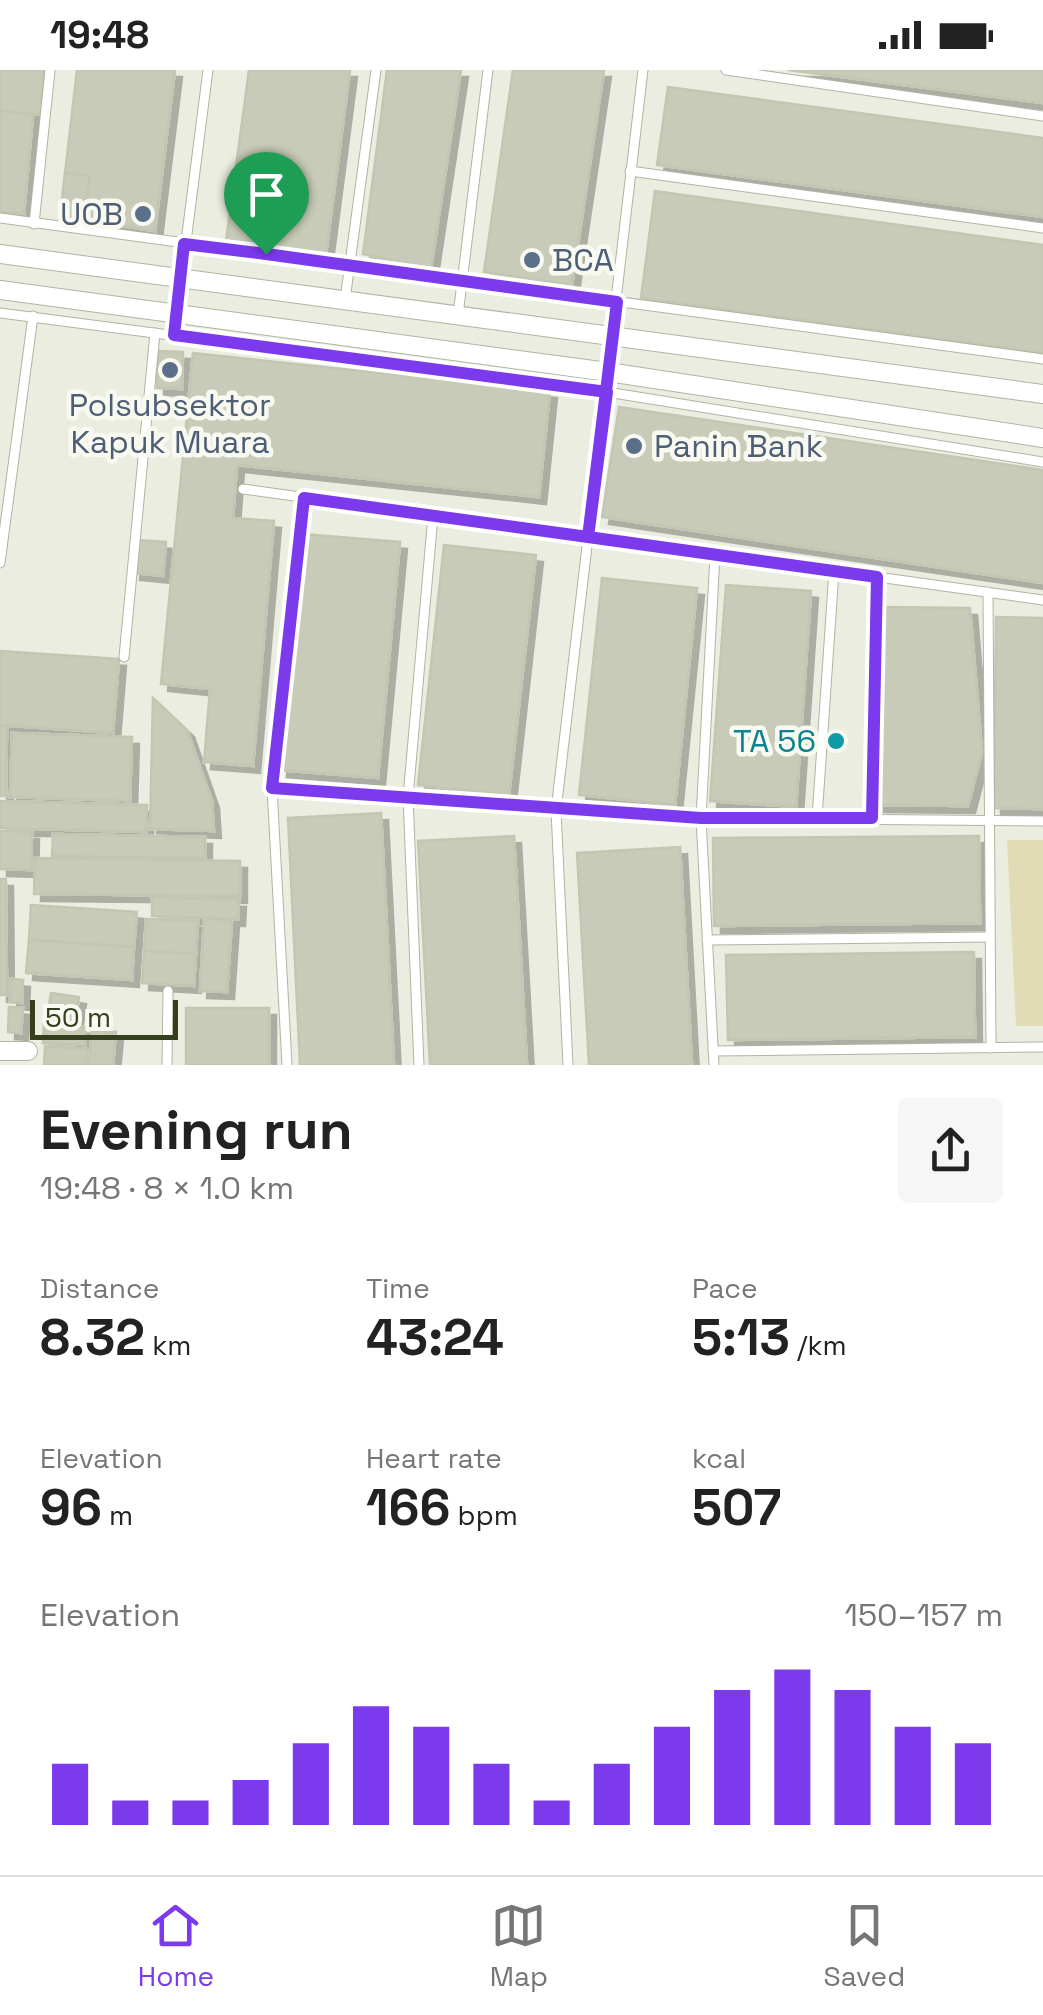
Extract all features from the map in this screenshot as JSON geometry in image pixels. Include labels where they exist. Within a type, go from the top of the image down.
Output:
[{"type":"street","points":[[0,254],[1043,394]]},
{"type":"street","points":[[0,290],[608,372],[1043,438]]},
{"type":"street","points":[[0,1051],[28,1051]]},
{"type":"lane","points":[[34,224],[50,70]]},
{"type":"lane","points":[[174,335],[208,70]]},
{"type":"lane","points":[[345,301],[376,70]]},
{"type":"lane","points":[[458,317],[488,70]]},
{"type":"lane","points":[[568,1065],[556,810],[643,70]]},
{"type":"lane","points":[[726,70],[1043,116]]},
{"type":"lane","points":[[630,171],[1043,228]]},
{"type":"lane","points":[[0,218],[1043,359]]},
{"type":"lane","points":[[0,313],[607,392],[1043,462]]},
{"type":"lane","points":[[0,563],[33,316]]},
{"type":"lane","points":[[124,657],[155,333]]},
{"type":"lane","points":[[243,490],[1043,600]]},
{"type":"lane","points":[[287,1065],[272,788],[304,498]]},
{"type":"lane","points":[[419,1065],[408,797],[433,516]]},
{"type":"lane","points":[[714,1065],[701,818],[715,554]]},
{"type":"lane","points":[[818,818],[834,571]]},
{"type":"lane","points":[[872,818],[877,577]]},
{"type":"lane","points":[[988,592],[991,1048]]},
{"type":"lane","points":[[272,788],[701,818],[1043,821]]},
{"type":"lane","points":[[707,940],[990,937]]},
{"type":"lane","points":[[167,1065],[168,992]]},
{"type":"lane","points":[[713,1051],[1043,1047]]},
{"type":"shaded area","points":[[1007,840],[1043,840],[1043,1026],[1016,1026]]},
{"type":"building","points":[[0,70],[37,70],[24,214],[0,212]]},
{"type":"building","points":[[0,70],[44,70],[40,115],[0,111]]},
{"type":"building","points":[[77,70],[175,70],[155,231],[84,220],[90,176],[65,173]]},
{"type":"building","points":[[249,70],[350,70],[326,254],[226,241]]},
{"type":"building","points":[[387,70],[461,70],[431,268],[363,254]]},
{"type":"building","points":[[513,70],[604,70],[572,285],[484,272]]},
{"type":"building","points":[[788,70],[1043,70],[1043,103]]},
{"type":"building","points":[[668,87],[1043,138],[1043,217],[657,165]]},
{"type":"building","points":[[65,173],[90,176],[84,220],[60,216]]},
{"type":"building","points":[[655,191],[1043,245],[1043,353],[641,298]]},
{"type":"building","name":"Polsubsektor Kapuk Muara","points":[[158,351],[183,352],[182,389],[157,388]]},
{"type":"building","points":[[193,353],[550,391],[539,497],[237,465],[233,518],[274,521],[253,766],[204,762],[210,689],[161,684]]},
{"type":"building","points":[[619,407],[1043,470],[1043,583],[602,517]]},
{"type":"building","points":[[302,534],[400,542],[378,778],[280,770]]},
{"type":"building","points":[[136,540],[166,542],[163,576],[133,573]]},
{"type":"building","points":[[444,545],[536,555],[509,795],[418,785]]},
{"type":"building","points":[[602,578],[697,588],[675,805],[579,795]]},
{"type":"building","points":[[726,585],[811,591],[796,807],[710,801]]},
{"type":"building","points":[[879,607],[970,608],[982,752],[968,806],[877,805]]},
{"type":"building","points":[[996,617],[1043,618],[1043,809],[994,808]]},
{"type":"building","points":[[0,651],[119,659],[113,733],[0,725]]},
{"type":"building","points":[[153,698],[187,730],[212,801],[214,831],[150,829]]},
{"type":"building","points":[[0,726],[7,726],[6,796],[0,796]]},
{"type":"building","points":[[12,733],[132,737],[130,801],[10,797]]},
{"type":"building","points":[[0,801],[147,805],[146,832],[0,828]]},
{"type":"building","points":[[381,813],[394,1065],[300,1065],[288,818]]},
{"type":"building","points":[[0,831],[32,832],[31,870],[0,869]]},
{"type":"building","points":[[53,834],[205,837],[205,858],[52,856]]},
{"type":"building","points":[[514,836],[527,1065],[430,1065],[418,841]]},
{"type":"building","points":[[979,836],[980,923],[714,926],[713,838]]},
{"type":"building","points":[[680,847],[692,1065],[589,1065],[577,853]]},
{"type":"building","points":[[35,858],[240,861],[240,896],[34,894]]},
{"type":"building","points":[[0,879],[6,879],[7,995],[0,995]]},
{"type":"building","points":[[152,897],[239,900],[238,919],[152,916]]},
{"type":"building","points":[[31,905],[137,912],[134,947],[29,940]]},
{"type":"building","points":[[146,919],[198,921],[196,954],[144,951]]},
{"type":"building","points":[[204,919],[232,920],[227,992],[200,991]]},
{"type":"building","points":[[29,940],[134,947],[132,980],[26,973]]},
{"type":"building","points":[[144,951],[196,954],[194,986],[142,983]]},
{"type":"building","points":[[974,952],[975,1037],[728,1040],[726,955]]},
{"type":"building","points":[[11,979],[23,980],[22,1003],[10,1002]]},
{"type":"building","points":[[51,993],[79,997],[75,1024],[47,1020]]},
{"type":"building","points":[[9,1007],[23,1008],[21,1033],[8,1032]]},
{"type":"building","points":[[186,1008],[269,1008],[269,1065],[186,1065]]},
{"type":"building","points":[[44,1025],[86,1027],[85,1045],[43,1043]]},
{"type":"building","points":[[92,1030],[116,1032],[113,1065],[89,1065]]},
{"type":"building","points":[[45,1046],[87,1049],[86,1065],[44,1065]]},
{"type":"place","name":"UOB","points":[[143,214]]},
{"type":"place","name":"BCA","points":[[532,260]]},
{"type":"place","name":"Polsubsektor Kapuk Muara","points":[[170,370]]},
{"type":"place","name":"Panin Bank","points":[[634,446]]},
{"type":"place","name":"TA 56","points":[[836,741]]},
{"type":"route","points":[[266,254],[184,244],[174,335],[607,392],[588,537],[877,577],[872,818],[701,818],[272,788],[304,498],[588,537],[607,392],[617,302],[266,254]]}]
